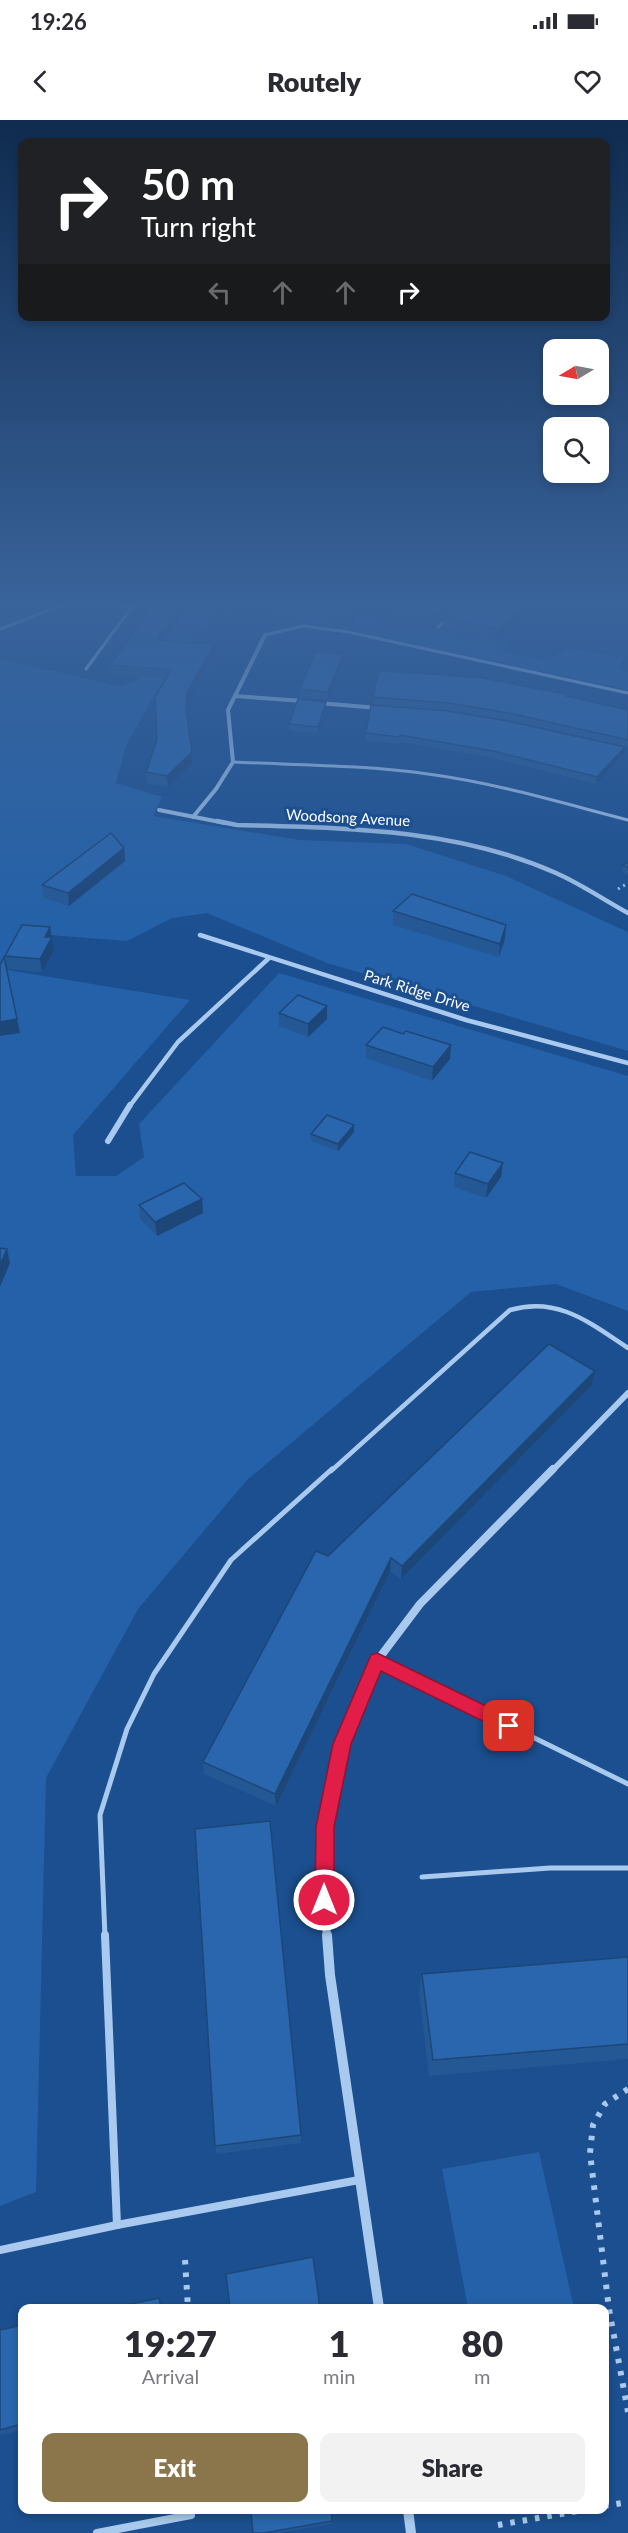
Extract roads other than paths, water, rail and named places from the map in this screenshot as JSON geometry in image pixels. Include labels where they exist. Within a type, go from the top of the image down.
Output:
[{"type":"street","points":[[193,818],[216,789],[233,762],[228,713]]},
{"type":"street","name":"Woodsong Avenue","points":[[159,810],[243,826],[361,828],[446,838],[494,850],[557,873],[628,913]]},
{"type":"street","name":"Park Ridge Drive","points":[[200,935],[480,1024],[628,1064]]},
{"type":"street","points":[[108,1141],[139,1091],[178,1042],[268,958]]},
{"type":"street","points":[[378,2304],[330,1975],[324,1900],[325,1827],[342,1744],[377,1661],[420,1604],[628,1393]]},
{"type":"street","points":[[409,2514],[411,2533]]},
{"type":"lane","points":[[233,762],[358,767],[427,774],[509,789],[628,820]]},
{"type":"lane","points":[[117,2225],[100,1815],[127,1729],[154,1674],[231,1560],[510,1310],[522,1305],[537,1304],[572,1312],[628,1348]]},
{"type":"lane","points":[[377,1661],[628,1784]]},
{"type":"lane","points":[[422,1877],[510,1869],[593,1866],[628,1868]]},
{"type":"lane","points":[[0,2250],[117,2225],[359,2180]]},
{"type":"lane","points":[[97,2533],[191,2515]]}]
